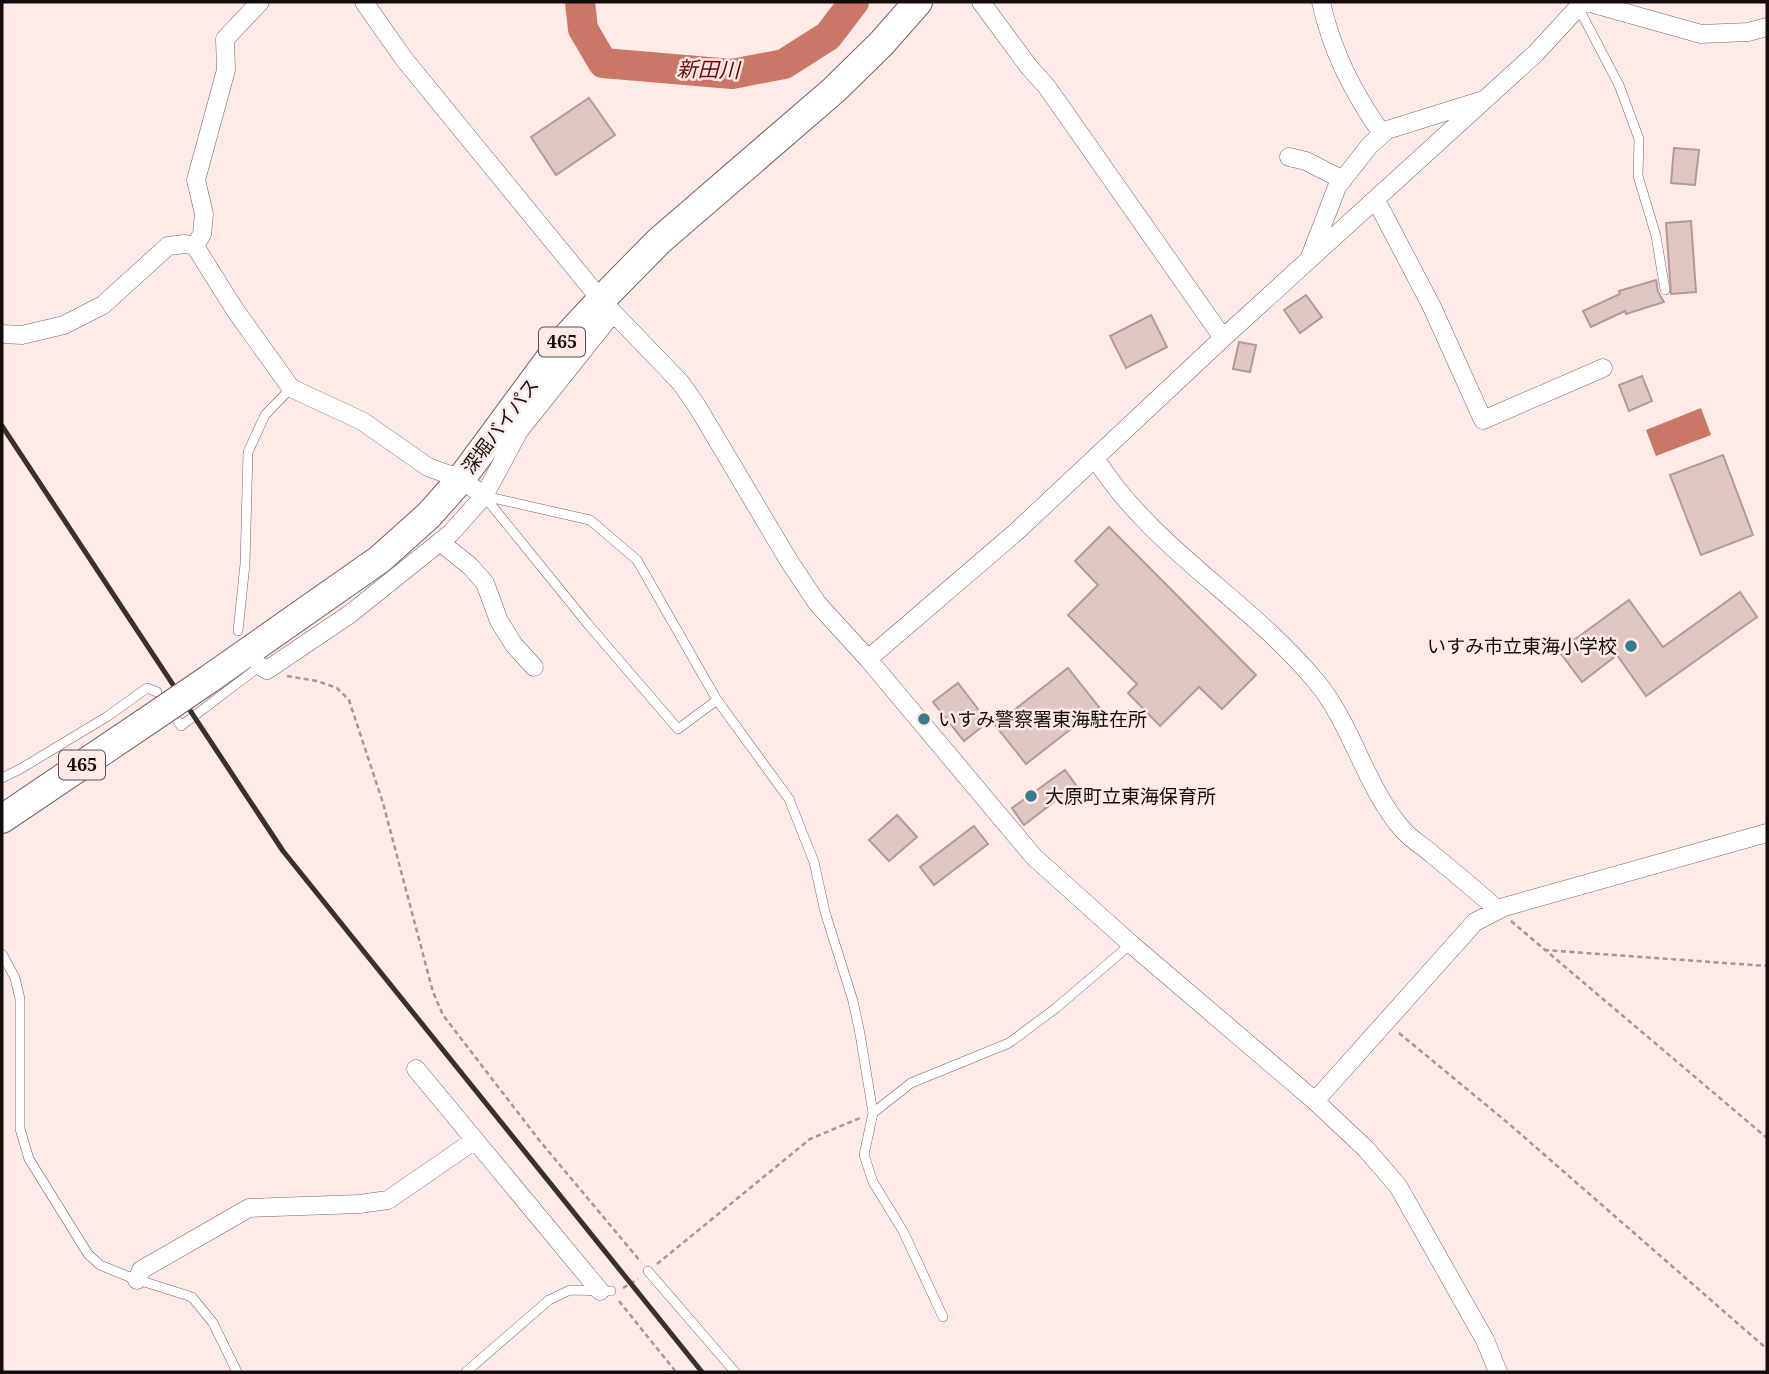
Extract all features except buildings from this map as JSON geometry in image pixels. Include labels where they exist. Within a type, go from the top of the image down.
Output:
[{"type":"highway","name":"深堀バイパス","points":[[165,708],[380,559],[429,515],[461,479],[562,342],[607,307],[659,241],[834,90],[881,44],[918,2]]},
{"type":"highway","name":"465","points":[[2,819],[165,708]]},
{"type":"street","points":[[195,246],[202,234],[204,215],[196,180],[226,70],[225,39],[260,2]]},
{"type":"street","points":[[364,2],[404,59],[607,307],[680,382],[817,603],[868,659],[1034,857],[1315,1101],[1366,1149],[1398,1186],[1485,1340],[1498,1372]]},
{"type":"street","points":[[981,2],[1047,87],[1223,338]]},
{"type":"street","points":[[1321,2],[1328,34],[1357,97],[1382,134]]},
{"type":"street","points":[[868,659],[1016,532],[1223,338],[1535,54],[1583,3],[1701,34],[1748,32],[1767,27]]},
{"type":"street","points":[[1309,261],[1337,187],[1382,134],[1387,130],[1486,99]]},
{"type":"street","points":[[1289,157],[1306,161],[1343,180]]},
{"type":"street","points":[[1376,200],[1432,307],[1483,420],[1603,368]]},
{"type":"street","points":[[2,334],[22,335],[64,325],[103,305],[168,246],[195,246],[235,310],[291,388],[362,421],[428,467],[461,479],[484,496]]},
{"type":"street","points":[[264,668],[350,614],[451,533],[484,496],[519,431],[607,307]]},
{"type":"street","points":[[1095,458],[1112,485],[1155,531],[1287,649],[1317,682],[1345,726],[1382,799],[1404,831],[1498,909]]},
{"type":"street","points":[[440,542],[470,566],[485,583],[499,621],[514,645],[534,667]]},
{"type":"street","points":[[1315,1101],[1475,922],[1498,909],[1767,833]]},
{"type":"street","points":[[416,1069],[606,1291]]},
{"type":"street","points":[[137,1280],[141,1270],[248,1208],[359,1204],[388,1199],[475,1140]]},
{"type":"lane","points":[[1583,3],[1639,139],[1638,176],[1656,236],[1665,290]]},
{"type":"lane","points":[[238,631],[245,564],[248,452],[265,415],[291,388]]},
{"type":"lane","points":[[484,496],[587,623],[678,729],[718,700]]},
{"type":"lane","points":[[484,496],[590,520],[636,561],[718,700],[789,799],[814,862],[825,912],[853,1001],[873,1113],[864,1155],[873,1182],[903,1231],[943,1317]]},
{"type":"lane","points":[[2,778],[108,716],[147,688],[181,726],[264,668]]},
{"type":"lane","points":[[873,1113],[911,1083],[1009,1043],[1056,1008],[1131,944]]},
{"type":"lane","points":[[2,954],[15,978],[20,999],[20,1129],[29,1159],[88,1254],[100,1265],[192,1297],[213,1323],[237,1372]]},
{"type":"lane","points":[[648,1271],[735,1372]]},
{"type":"lane","points":[[466,1372],[549,1300],[570,1290],[606,1291]]},
{"type":"path","points":[[264,668],[280,675],[317,681],[337,688],[349,701],[383,803],[433,992],[443,1015],[539,1140],[648,1271]]},
{"type":"path","points":[[1498,909],[1767,1138]]},
{"type":"path","points":[[1544,950],[1767,966]]},
{"type":"path","points":[[1386,1022],[1529,1141],[1767,1349]]},
{"type":"path","points":[[676,1372],[606,1291],[631,1285],[810,1139],[873,1113]]},
{"type":"shaded area","points":[[1701,408],[1711,435],[1656,456],[1646,430]]},
{"type":"waterway","name":"新田川","points":[[580,2],[583,29],[603,63],[732,74],[784,64],[828,36],[854,2]]},
{"type":"railway","points":[[2,426],[283,851],[702,1372]]},
{"type":"place","name":"いすみ市立東海小学校","points":[[1631,646]]},
{"type":"place","name":"いすみ警察署東海駐在所","points":[[924,719]]},
{"type":"place","name":"大原町立東海保育所","points":[[1031,796]]}]
